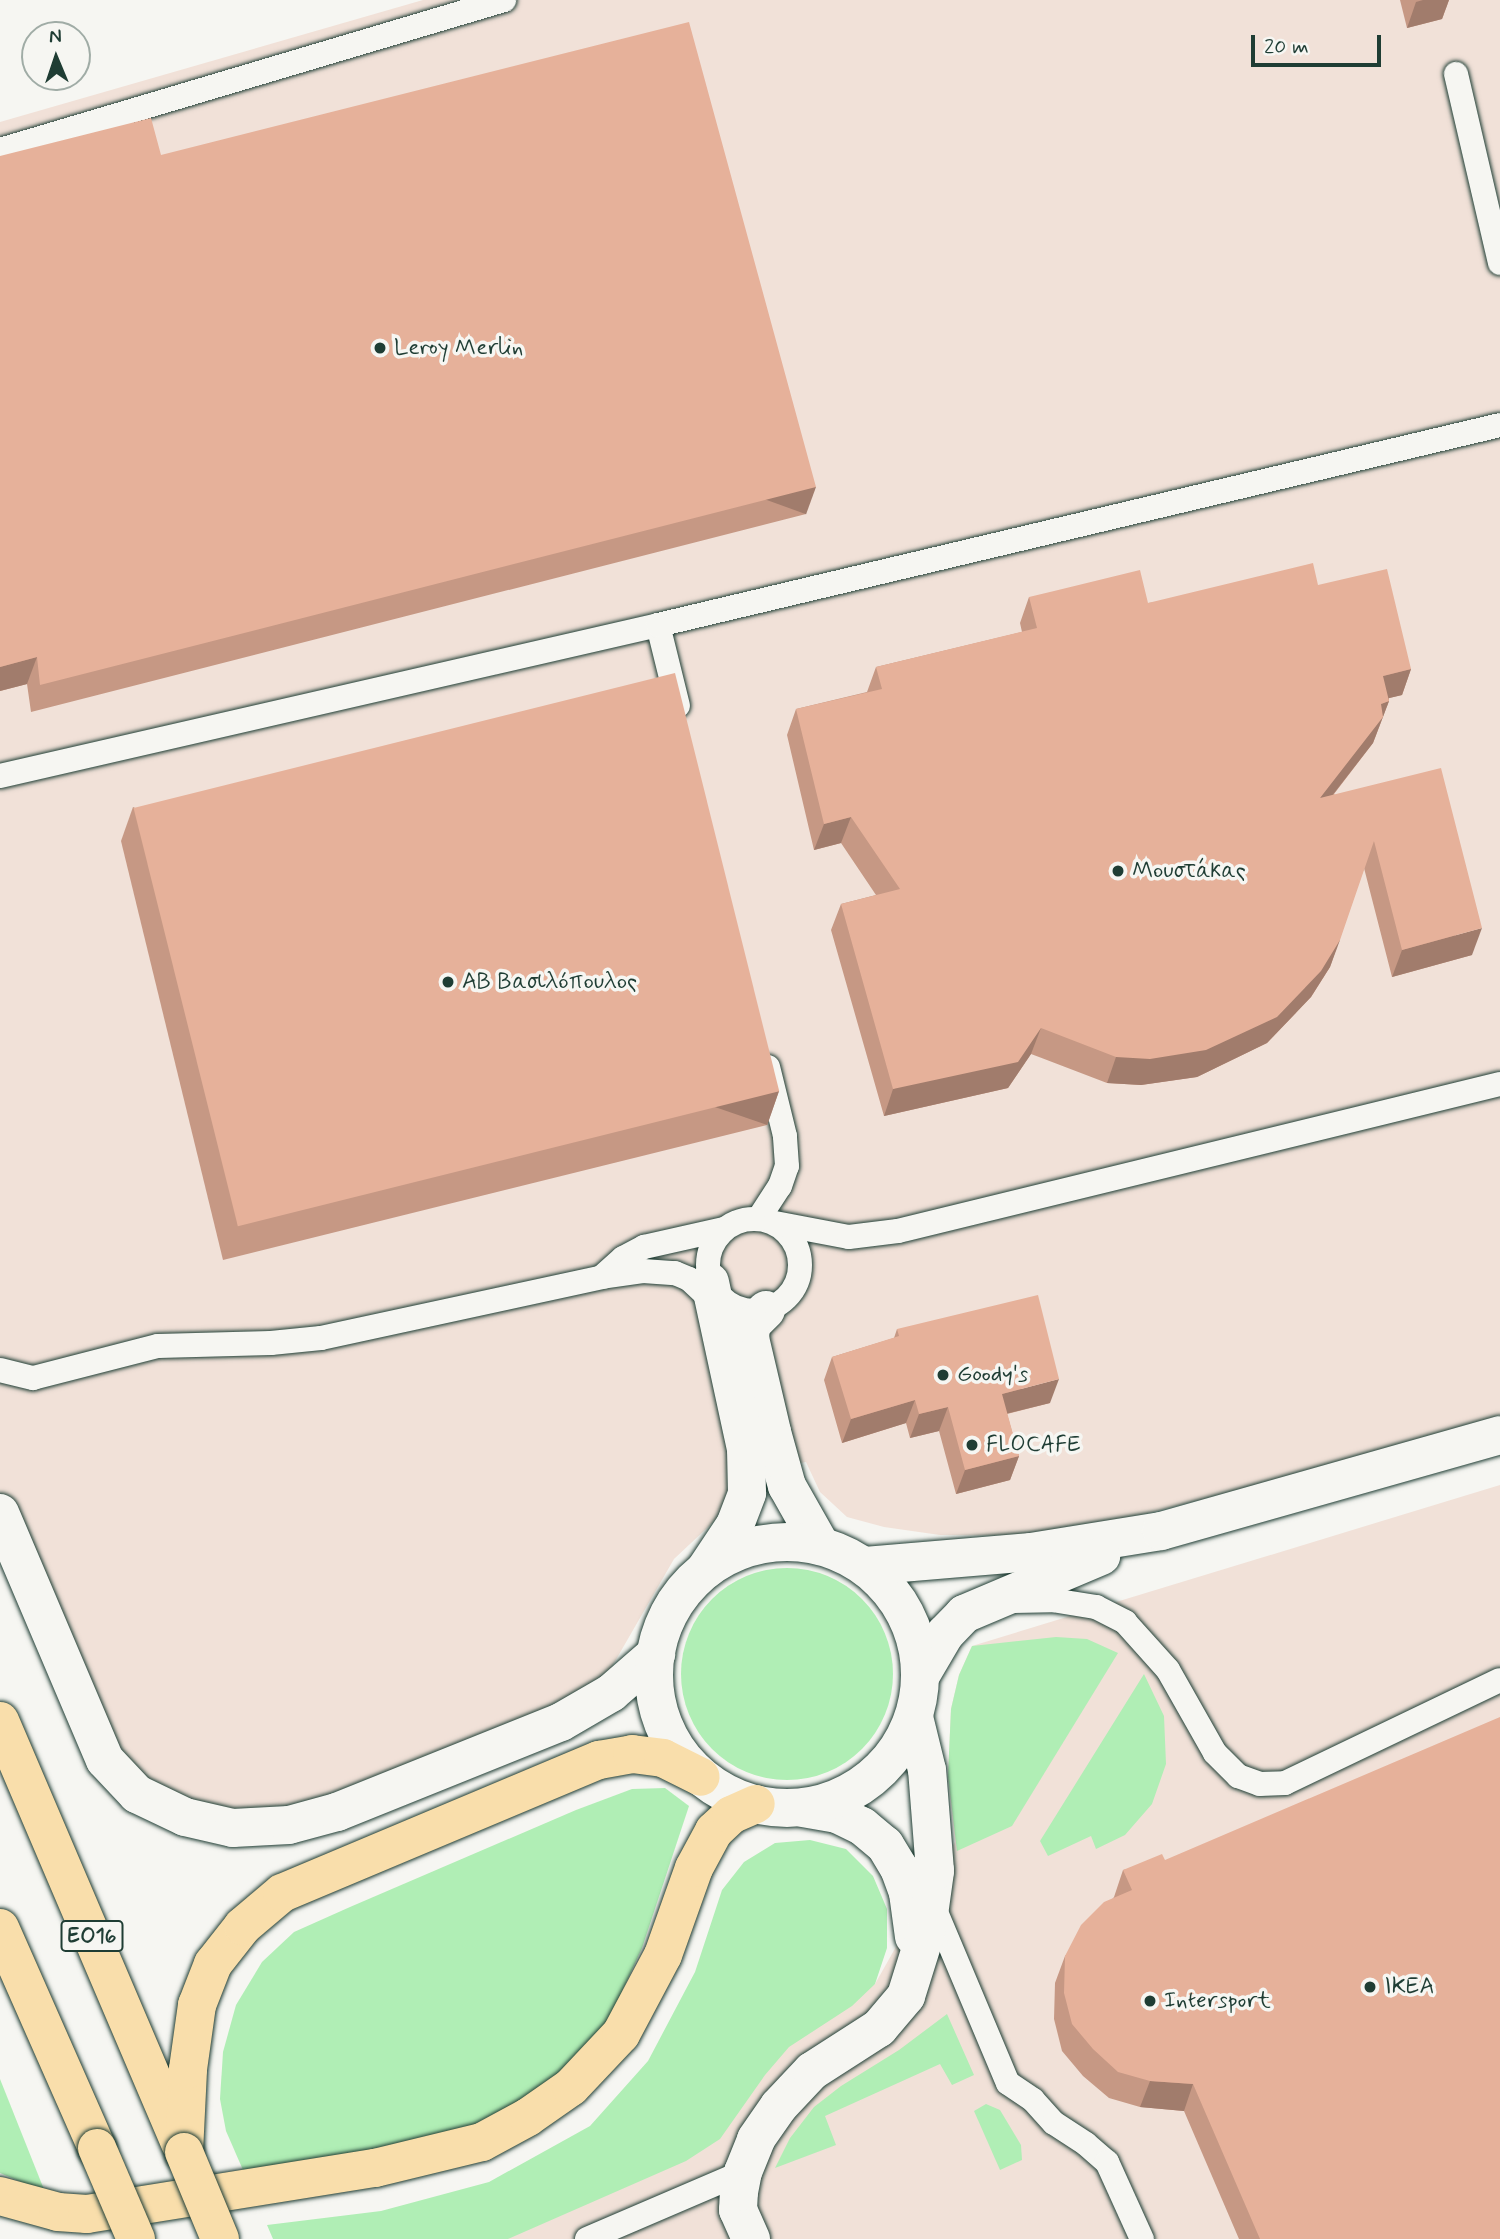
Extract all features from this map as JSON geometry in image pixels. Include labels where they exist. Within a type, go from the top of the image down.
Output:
[{"type":"main road","name":"ΕΟ16","points":[[0,1721],[220,2239]]},
{"type":"main road","points":[[184,2151],[188,2069],[197,2005],[213,1964],[243,1926],[282,1894],[598,1760],[632,1754],[663,1758],[701,1777]]},
{"type":"main road","points":[[0,2196],[58,2212],[87,2214],[251,2191],[375,2168],[482,2142],[528,2117],[570,2087],[621,2034],[663,1955],[694,1868],[714,1831],[731,1815],[756,1804]]},
{"type":"main road","points":[[0,1928],[136,2239]]},
{"type":"street","points":[[705,1570],[735,1525],[747,1493],[746,1449],[712,1292]]},
{"type":"street","points":[[766,1310],[751,1325],[750,1338],[787,1486],[821,1546]]},
{"type":"street","points":[[921,1675],[945,1634],[964,1614],[988,1602],[1161,1531],[1500,1435]]},
{"type":"street","points":[[0,1513],[105,1760],[137,1794],[185,1817],[233,1828],[289,1825],[337,1812],[561,1722],[611,1693],[656,1654]]},
{"type":"street","points":[[865,1566],[1031,1552],[1161,1531]]},
{"type":"street","points":[[803,1808],[832,1800],[860,1787],[883,1768],[902,1745],[914,1717],[921,1675],[915,1633],[895,1596],[865,1566],[821,1546],[791,1542],[760,1545],[731,1554],[705,1570],[681,1593],[665,1622],[656,1654],[654,1688],[662,1722],[678,1752],[701,1777],[727,1794],[780,1809],[803,1808],[837,1814],[862,1826],[886,1845],[899,1868],[908,1893],[917,1958]]},
{"type":"street","points":[[751,2239],[738,2210],[743,2172],[756,2139],[779,2106],[812,2071],[879,2028],[906,1996],[927,1929],[934,1871],[931,1806],[927,1770],[914,1717]]},
{"type":"lane","points":[[0,150],[504,0]]},
{"type":"lane","points":[[1456,74],[1500,263]]},
{"type":"lane","points":[[0,776],[658,625],[1500,425]]},
{"type":"lane","points":[[658,625],[685,733]]},
{"type":"lane","points":[[761,1042],[785,1136],[787,1166],[767,1221]]},
{"type":"lane","points":[[603,1277],[623,1258],[644,1247],[724,1229],[735,1222],[767,1221],[849,1237],[898,1231],[1500,1084]]},
{"type":"lane","points":[[0,1370],[33,1378],[158,1346],[271,1343],[321,1338],[603,1277],[643,1271],[674,1273],[712,1292],[727,1303],[752,1311],[766,1310],[780,1304],[792,1292],[799,1278],[800,1261],[797,1246],[788,1232],[767,1221]]},
{"type":"lane","points":[[712,1292],[708,1254],[724,1229]]},
{"type":"lane","points":[[988,1602],[1052,1600],[1096,1608],[1125,1622],[1168,1670],[1215,1753],[1238,1776],[1260,1784],[1285,1783],[1500,1680]]},
{"type":"lane","points":[[930,1899],[1008,2082],[1033,2100],[1054,2123],[1107,2162],[1142,2239]]},
{"type":"lane","points":[[587,2239],[743,2172]]},
{"type":"shaded area","points":[[423,0],[1500,0],[1500,1416],[1223,1494],[1094,1527],[1036,1536],[940,1535],[884,1527],[847,1517],[820,1492],[806,1462],[762,1469],[722,1514],[674,1559],[610,1670],[562,1708],[317,1812],[161,1809],[99,1746],[0,1511],[0,122]]},
{"type":"shaded area","points":[[1500,1485],[1500,2239],[465,2239],[875,1984],[955,1842],[948,1776],[951,1709],[959,1675],[972,1646]]},
{"type":"green space","points":[[787,1568],[828,1576],[862,1599],[885,1633],[893,1674],[885,1715],[862,1749],[828,1772],[787,1780],[746,1772],[712,1749],[689,1715],[681,1674],[689,1633],[712,1599],[746,1576]]},
{"type":"green space","points":[[1056,1637],[1087,1639],[1118,1653],[1012,1826],[957,1851],[948,1776],[951,1709],[959,1675],[972,1646]]},
{"type":"green space","points":[[1144,1674],[1164,1716],[1166,1764],[1152,1804],[1125,1835],[1096,1849],[1091,1836],[1048,1856],[1040,1841]]},
{"type":"green space","points":[[665,1788],[689,1806],[642,1948],[607,2024],[556,2081],[474,2128],[368,2154],[243,2170],[226,2131],[220,2099],[223,2052],[236,2005],[262,1962],[294,1932],[576,1810],[632,1789]]},
{"type":"green space","points":[[810,1840],[846,1849],[873,1876],[887,1909],[887,1948],[875,1984],[852,2006],[789,2047],[765,2075],[720,2139],[686,2161],[508,2239],[273,2239],[267,2225],[381,2211],[489,2182],[590,2126],[648,2061],[695,1972],[722,1890],[744,1862],[775,1843]]},
{"type":"green space","points":[[947,2014],[974,2075],[952,2085],[940,2064],[825,2116],[836,2145],[775,2168],[790,2138],[814,2107]]},
{"type":"green space","points":[[0,2079],[45,2192],[0,2173]]},
{"type":"green space","points":[[986,2104],[1000,2110],[1021,2145],[1022,2160],[1000,2170],[974,2111]]},
{"type":"building","name":"Leroy Merlin","points":[[689,22],[816,487],[40,685],[37,657],[0,667],[0,156],[151,118],[161,155]]},
{"type":"building","points":[[1313,563],[1318,585],[1387,569],[1411,669],[1383,676],[1389,701],[1381,704],[1383,717],[1320,798],[1441,768],[1482,928],[1402,950],[1374,841],[1340,940],[1321,971],[1277,1017],[1206,1050],[1150,1059],[1116,1057],[1041,1028],[1018,1062],[893,1089],[841,904],[900,889],[851,817],[824,824],[796,709],[882,689],[876,667],[1037,628],[1029,597],[1140,570],[1148,603]]},
{"type":"building","name":"ΑΒ Βασιλόπουλος","points":[[675,673],[779,1091],[238,1226],[134,808]]},
{"type":"building","points":[[1038,1295],[1059,1379],[1002,1394],[1019,1456],[965,1470],[948,1407],[919,1414],[915,1400],[851,1419],[832,1357],[899,1336],[897,1329]]},
{"type":"building","name":"ΙΚΕΑ","points":[[1500,1717],[1500,2239],[1260,2239],[1193,2084],[1150,2081],[1118,2072],[1093,2049],[1072,2024],[1064,1993],[1065,1956],[1081,1925],[1104,1902],[1132,1890],[1123,1870],[1162,1854],[1165,1860]]},
{"type":"place","name":"Leroy Merlin","points":[[380,348]]},
{"type":"place","name":"Μουστάκας","points":[[1118,871]]},
{"type":"place","name":"ΑΒ Βασιλόπουλος","points":[[448,982]]},
{"type":"place","name":"Goody's","points":[[943,1375]]},
{"type":"place","name":"FLOCAFE","points":[[972,1445]]},
{"type":"place","name":"ΙΚΕΑ","points":[[1370,1987]]},
{"type":"place","name":"Intersport","points":[[1150,2001]]}]
